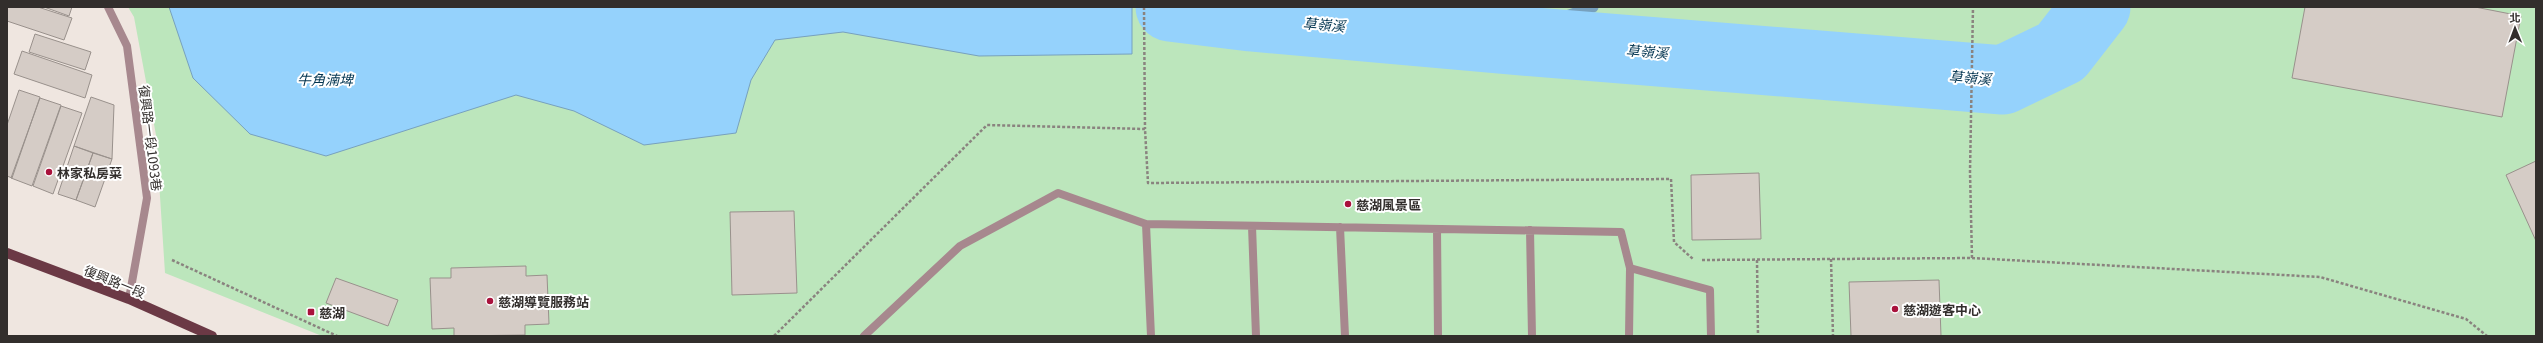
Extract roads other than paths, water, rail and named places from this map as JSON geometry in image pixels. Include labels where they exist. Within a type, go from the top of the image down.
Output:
[{"type":"main road","name":"復興路一段","points":[[7,253],[129,299],[212,336]]},
{"type":"street","name":"復興路一段1093巷","points":[[108,7],[127,46],[147,198],[129,299]]},
{"type":"street","points":[[864,336],[960,246],[1058,193],[1146,224],[1621,232],[1630,268],[1629,336]]},
{"type":"street","points":[[1146,224],[1151,336]]},
{"type":"street","points":[[1252,226],[1256,336]]},
{"type":"street","points":[[1340,227],[1345,336]]},
{"type":"street","points":[[1436,229],[1438,336]]},
{"type":"street","points":[[1530,230],[1532,336]]},
{"type":"street","points":[[1630,268],[1710,290],[1711,336]]},
{"type":"water","name":"牛角湳埤","points":[[169,7],[1132,7],[1132,54],[979,56],[843,32],[775,40],[751,80],[736,133],[644,145],[574,111],[516,95],[326,156],[250,134],[193,78]]},
{"type":"waterway","name":"草嶺溪","points":[[1170,7],[1251,17],[1498,39],[2003,80],[2061,52],[2096,7]]},
{"type":"waterway","points":[[1498,39],[1593,7]]},
{"type":"place","name":"林家私房菜","points":[[49,172]]},
{"type":"place","name":"慈湖風景區","points":[[1348,204]]},
{"type":"place","name":"慈湖導覽服務站","points":[[490,301]]},
{"type":"place","name":"慈湖遊客中心","points":[[1895,309]]},
{"type":"place","name":"慈湖","points":[[311,312]]}]
